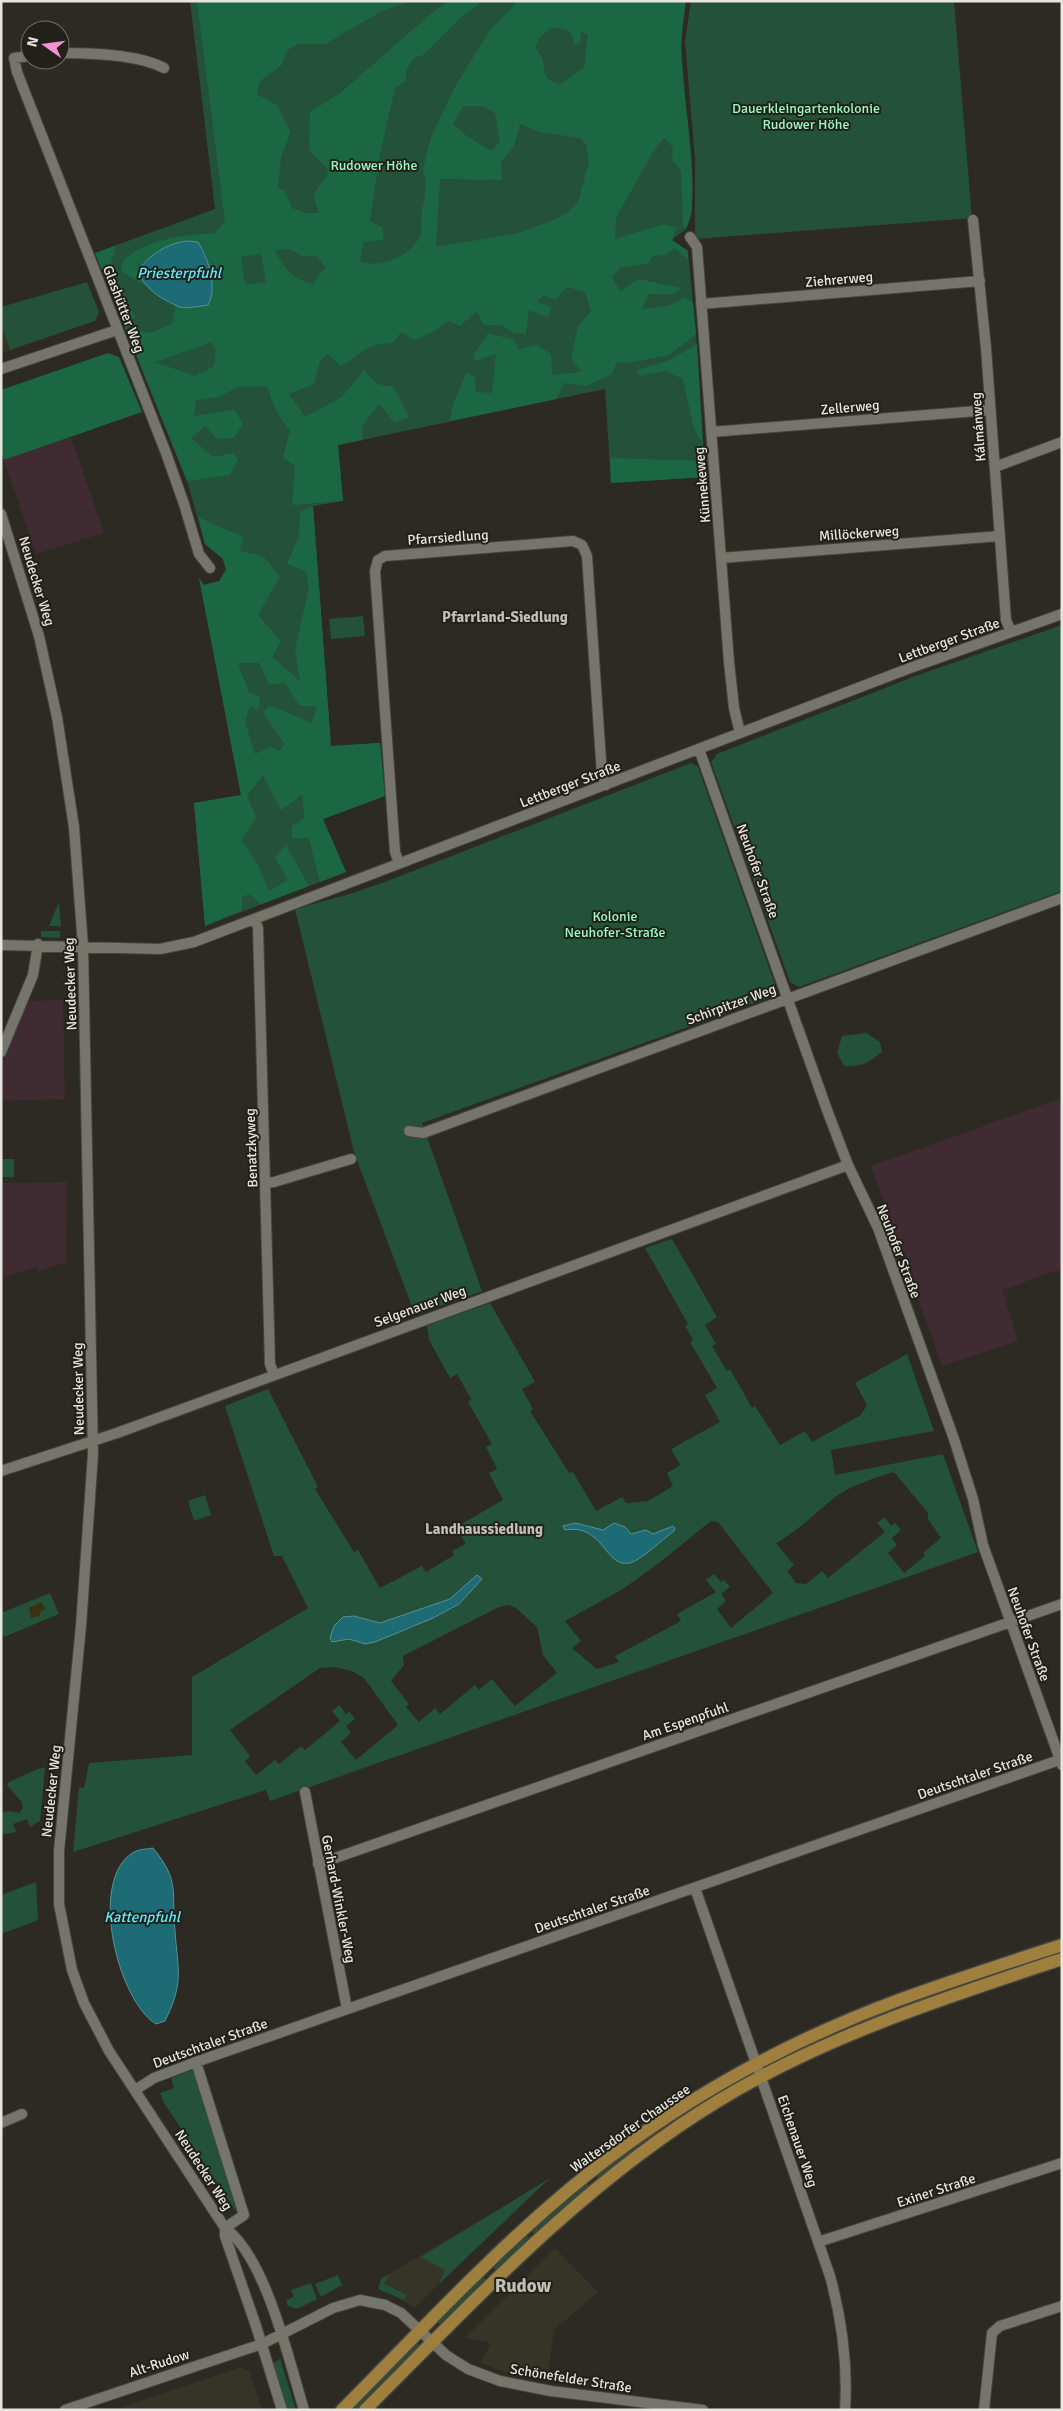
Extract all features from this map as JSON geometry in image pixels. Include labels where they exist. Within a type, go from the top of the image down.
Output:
[{"type":"main road","name":"Waltersdorfer Chaussee","points":[[342,2410],[482,2268],[541,2213],[588,2174],[668,2117],[756,2065],[840,2024],[896,2001],[1062,1945]]},
{"type":"main road","name":"Waltersdorfer Chaussee","points":[[365,2410],[536,2240],[598,2186],[692,2119],[761,2077],[816,2050],[897,2015],[1062,1959]]},
{"type":"main road","points":[[588,2174],[598,2186]]},
{"type":"main road","points":[[482,2268],[495,2280]]},
{"type":"street","points":[[70,54],[154,62],[164,68]]},
{"type":"street","name":"Glashütter Weg","points":[[20,57],[14,58],[117,330],[166,453],[199,554],[210,568]]},
{"type":"street","name":"Kálmánweg","points":[[974,220],[1006,620],[1011,632]]},
{"type":"street","name":"Künnekeweg","points":[[690,237],[697,248],[734,708],[740,732]]},
{"type":"street","name":"Ziehrerweg","points":[[701,304],[980,281]]},
{"type":"street","points":[[1,369],[117,330]]},
{"type":"street","name":"Zellerweg","points":[[711,432],[990,410]]},
{"type":"street","points":[[995,467],[1062,442]]},
{"type":"street","name":"Neudecker Weg","points":[[1,514],[39,636],[56,716],[74,827],[83,946],[93,1440],[81,1626],[60,1844],[59,1904],[72,1970],[84,2003],[102,2039],[135,2090],[225,2228],[233,2233],[246,2252],[268,2293],[304,2410]]},
{"type":"street","name":"Millöckerweg","points":[[721,558],[1000,536]]},
{"type":"street","name":"Pfarrsiedlung","points":[[399,864],[396,852],[375,571],[378,560],[385,556],[573,541],[582,545],[587,556],[602,775],[606,785]]},
{"type":"street","name":"Lettberger Straße","points":[[1,944],[171,947],[194,942],[740,732],[910,668],[1062,614]]},
{"type":"street","name":"Neuhofer Straße","points":[[699,749],[848,1165],[878,1228],[954,1438],[973,1499],[982,1545],[1061,1761]]},
{"type":"street","name":"Schirpitzer Weg","points":[[408,1131],[423,1133],[1062,898]]},
{"type":"street","name":"Benatzkyweg","points":[[255,920],[258,928],[270,1364],[274,1374]]},
{"type":"street","points":[[1,1052],[33,976],[38,944]]},
{"type":"street","points":[[266,1182],[282,1180],[351,1159]]},
{"type":"street","name":"Selgenauer Weg","points":[[1,1471],[93,1440],[848,1165]]},
{"type":"street","name":"Am Espenpfuhl","points":[[318,1864],[1062,1604]]},
{"type":"street","name":"Deutschtaler Straße","points":[[135,2090],[154,2078],[196,2062],[1061,1761]]},
{"type":"street","name":"Gerhard-Winkler-Weg","points":[[305,1792],[347,2010]]},
{"type":"street","name":"Eichenauer Weg","points":[[695,1888],[834,2290],[842,2331],[846,2380],[845,2410]]},
{"type":"street","name":"Neudecker Weg","points":[[196,2062],[244,2215],[225,2228]]},
{"type":"street","points":[[1,2123],[22,2114]]},
{"type":"street","name":"Exiner Straße","points":[[818,2242],[1062,2163]]},
{"type":"street","name":"Neudecker Weg","points":[[225,2228],[225,2236],[262,2344],[282,2410]]},
{"type":"street","points":[[262,2344],[333,2308],[360,2300],[384,2305],[401,2313],[420,2331]]},
{"type":"street","points":[[984,2410],[992,2332],[1000,2326],[1062,2306]]},
{"type":"street","name":"Schönefelder Straße","points":[[420,2331],[432,2343],[468,2369],[500,2381],[551,2392],[702,2410]]},
{"type":"street","name":"Alt-Rudow","points":[[65,2410],[262,2344]]},
{"type":"shaded area","points":[[1,323],[10,350],[1,353]]},
{"type":"shaded area","points":[[71,437],[104,533],[36,554],[4,460]]},
{"type":"shaded area","points":[[63,1000],[65,1099],[1,1101],[1,1064],[28,1001]]},
{"type":"shaded area","points":[[1059,1099],[1062,1112],[1062,1269],[1002,1290],[1018,1341],[942,1366],[871,1166]]},
{"type":"shaded area","points":[[67,1182],[66,1262],[38,1272],[37,1266],[1,1279],[1,1183]]},
{"type":"shaded area","points":[[480,2220],[488,2234],[415,2308],[392,2294],[378,2289],[381,2279]]},
{"type":"shaded area","points":[[555,2248],[598,2292],[554,2330],[547,2380],[510,2374],[481,2363],[490,2345],[486,2341],[465,2338]]},
{"type":"shaded area","points":[[241,2367],[250,2372],[262,2410],[113,2410]]},
{"type":"green space","points":[[190,1],[686,1],[681,44],[690,156],[692,213],[686,229],[672,240],[688,251],[696,334],[705,477],[611,483],[605,389],[338,445],[343,501],[313,506],[331,746],[380,743],[385,796],[323,819],[346,872],[205,926],[194,803],[241,795],[199,578],[204,585],[219,581],[226,570],[223,559],[205,544],[187,481],[95,253],[215,209]]},
{"type":"green space","name":"Rudower Höhe","points":[[197,1],[410,1],[382,11],[325,44],[298,44],[286,51],[282,65],[260,81],[257,94],[277,105],[290,132],[281,158],[278,188],[284,190],[292,208],[306,213],[319,213],[314,196],[329,170],[309,150],[310,112],[339,94],[432,13],[449,1],[483,1],[461,17],[423,55],[414,58],[406,70],[406,80],[395,88],[380,154],[370,221],[382,227],[384,240],[364,242],[360,261],[372,264],[386,262],[405,254],[422,233],[421,217],[426,184],[423,170],[431,136],[456,85],[490,30],[518,1],[686,1],[682,25],[681,50],[691,150],[691,215],[686,229],[683,224],[681,171],[672,160],[673,148],[664,137],[652,153],[616,218],[615,239],[664,224],[677,228],[672,240],[688,251],[688,259],[674,248],[666,255],[653,256],[649,263],[620,268],[611,277],[621,292],[638,279],[682,288],[674,294],[649,294],[641,309],[667,306],[685,298],[693,303],[696,334],[669,355],[627,363],[617,362],[612,374],[586,386],[564,383],[556,399],[450,421],[453,404],[467,372],[475,377],[476,392],[492,393],[496,354],[474,361],[474,354],[488,333],[515,340],[518,350],[537,345],[551,354],[552,375],[581,372],[571,358],[578,327],[591,311],[585,292],[567,287],[555,300],[544,295],[537,302],[551,307],[548,317],[529,310],[526,334],[514,333],[501,325],[484,325],[477,311],[460,326],[448,321],[436,330],[415,340],[401,332],[394,342],[371,346],[341,366],[327,354],[320,361],[314,384],[289,394],[305,417],[342,397],[364,370],[377,384],[394,387],[409,418],[394,422],[379,404],[362,426],[363,440],[338,445],[343,501],[292,505],[295,466],[283,457],[290,431],[276,411],[267,386],[238,387],[219,397],[196,400],[194,416],[234,409],[243,424],[234,438],[217,439],[205,426],[191,438],[213,457],[233,453],[238,459],[230,475],[187,481],[95,253],[115,246],[114,257],[112,257],[111,263],[115,278],[135,316],[126,329],[151,333],[172,324],[176,304],[182,307],[208,305],[211,300],[206,253],[196,241],[180,242],[139,276],[144,285],[121,271],[124,259],[156,242],[178,237],[215,233],[225,221]],"holes":[[[551,28],[565,29],[572,34],[574,44],[580,43],[581,32],[588,34],[584,68],[560,84],[550,80],[545,74],[541,57],[535,47],[540,37]],[[463,106],[484,106],[495,113],[500,142],[491,151],[468,137],[453,124]],[[520,124],[540,132],[580,138],[586,144],[589,162],[578,202],[567,213],[554,220],[515,234],[436,247],[440,179],[502,180],[501,162],[514,146]],[[290,249],[302,256],[317,256],[325,267],[313,284],[300,280],[285,268],[275,250]],[[261,254],[266,282],[245,285],[241,257]],[[212,342],[216,351],[214,366],[195,376],[155,362]]]},
{"type":"green space","name":"Dauerkleingartenkolonie Rudower Höhe","points":[[691,1],[954,1],[972,218],[695,239],[695,159],[685,41]]},
{"type":"green space","points":[[87,282],[99,312],[95,321],[10,350],[1,323],[1,307]]},
{"type":"green space","points":[[697,344],[705,477],[611,483],[610,458],[701,461],[702,442],[694,429],[683,379],[665,371],[640,376],[636,370],[668,361]]},
{"type":"green space","points":[[108,353],[119,357],[142,412],[4,460],[1,452],[1,390]]},
{"type":"green space","points":[[313,506],[331,746],[380,743],[385,796],[323,819],[346,872],[320,882],[309,838],[292,838],[292,826],[305,818],[302,795],[281,810],[263,775],[247,796],[256,817],[242,840],[259,867],[269,891],[288,880],[275,858],[286,845],[309,886],[261,904],[249,894],[242,897],[242,910],[205,926],[194,803],[241,795],[199,578],[204,585],[219,581],[226,570],[223,559],[205,544],[198,517],[243,537],[240,551],[263,556],[280,576],[258,615],[281,641],[272,657],[300,681],[295,649],[309,588],[306,571],[287,564],[299,536],[300,512]],"holes":[[[238,663],[259,663],[269,685],[285,683],[299,705],[317,707],[312,723],[269,705],[263,713],[285,744],[280,751],[271,747],[255,754],[245,722],[250,706],[259,710],[260,696],[249,693]]]},
{"type":"green space","points":[[363,616],[365,636],[331,639],[329,619]]},
{"type":"green space","points":[[1062,625],[1062,891],[799,987],[790,982],[711,762],[717,754],[918,675]]},
{"type":"green space","name":"Kolonie Neuhofer-Straße","points":[[691,763],[698,767],[777,990],[774,996],[422,1123],[482,1291],[415,1315],[354,1152],[295,909],[353,893],[390,880]]},
{"type":"green space","points":[[58,904],[61,926],[49,926]]},
{"type":"green space","points":[[41,931],[60,931],[60,938],[41,937]]},
{"type":"green space","points":[[866,1033],[880,1042],[882,1052],[864,1064],[844,1066],[837,1053],[842,1036]]},
{"type":"green space","points":[[1,1159],[14,1159],[14,1177],[1,1177]]},
{"type":"green space","points":[[672,1239],[717,1317],[705,1325],[716,1344],[712,1346],[727,1371],[730,1369],[752,1408],[755,1406],[780,1445],[805,1431],[812,1442],[861,1415],[867,1405],[855,1383],[907,1354],[934,1431],[831,1450],[835,1475],[943,1454],[978,1552],[270,1801],[266,1790],[73,1852],[79,1787],[84,1788],[89,1763],[192,1755],[192,1677],[308,1608],[282,1556],[274,1556],[225,1406],[268,1389],[318,1487],[315,1489],[354,1552],[358,1550],[380,1588],[422,1566],[426,1572],[454,1555],[452,1551],[466,1544],[455,1525],[463,1523],[503,1500],[489,1473],[497,1469],[486,1447],[492,1444],[468,1402],[471,1399],[457,1374],[450,1378],[429,1340],[427,1326],[490,1303],[535,1382],[522,1389],[533,1409],[530,1411],[569,1473],[573,1472],[596,1511],[622,1497],[626,1503],[648,1501],[673,1486],[667,1473],[680,1465],[671,1449],[720,1422],[705,1395],[717,1388],[690,1342],[693,1340],[685,1326],[688,1324],[645,1248]],"holes":[[[894,1472],[928,1513],[928,1519],[941,1538],[923,1553],[925,1556],[904,1573],[888,1553],[897,1545],[892,1538],[901,1530],[895,1523],[891,1526],[885,1517],[877,1523],[885,1532],[828,1578],[822,1571],[806,1584],[796,1583],[787,1571],[794,1565],[776,1543],[799,1528],[841,1493],[863,1482]],[[711,1521],[718,1522],[773,1593],[731,1628],[717,1609],[726,1601],[721,1594],[730,1587],[724,1580],[721,1582],[714,1574],[706,1580],[716,1592],[677,1614],[681,1621],[615,1656],[619,1662],[597,1669],[572,1648],[581,1641],[565,1621],[623,1589]],[[508,1605],[516,1608],[537,1627],[543,1655],[557,1673],[515,1706],[492,1679],[479,1690],[475,1685],[440,1714],[435,1708],[419,1722],[406,1707],[409,1704],[391,1681],[404,1665],[403,1656],[499,1607]],[[334,1667],[352,1671],[364,1678],[398,1725],[356,1760],[341,1742],[351,1733],[346,1726],[355,1719],[349,1711],[346,1714],[339,1705],[332,1711],[340,1721],[305,1750],[301,1746],[279,1764],[275,1760],[256,1775],[245,1761],[250,1756],[230,1730],[320,1668]]]},
{"type":"green space","points":[[205,1495],[211,1515],[194,1521],[188,1501]]},
{"type":"green space","points":[[50,1593],[59,1614],[4,1637],[1,1628],[1,1613]]},
{"type":"green space","points":[[40,1768],[45,1768],[40,1821],[30,1827],[27,1819],[13,1824],[16,1832],[4,1834],[1,1830],[1,1813],[9,1811],[19,1813],[23,1808],[21,1801],[7,1785],[9,1782]]},
{"type":"green space","points":[[36,1882],[38,1920],[1,1934],[1,1895]]},
{"type":"green space","points":[[1062,1950],[1062,1954],[773,2066],[771,2062],[842,2029],[878,2015]]},
{"type":"green space","points":[[192,2070],[195,2072],[237,2213],[164,2103],[160,2093],[174,2088],[171,2078]]},
{"type":"green space","points":[[743,2077],[744,2081],[599,2179],[596,2175],[669,2121]]},
{"type":"green space","points":[[550,2178],[439,2284],[445,2270],[421,2257]]},
{"type":"green space","points":[[586,2182],[590,2187],[535,2234],[530,2229]]},
{"type":"green space","points":[[526,2234],[529,2238],[496,2271],[492,2266]]},
{"type":"green space","points":[[389,2274],[384,2284],[407,2295],[404,2300],[378,2289],[381,2279]]},
{"type":"green space","points":[[338,2275],[342,2285],[321,2297],[315,2284]]},
{"type":"green space","points":[[482,2276],[486,2280],[441,2325],[437,2321]]},
{"type":"green space","points":[[311,2283],[317,2299],[297,2309],[288,2306],[286,2300],[294,2297],[291,2290]]},
{"type":"green space","points":[[417,2342],[420,2347],[358,2410],[349,2410]]},
{"type":"green space","points":[[280,2359],[296,2410],[288,2410],[273,2363]]},
{"type":"sand","points":[[42,1603],[45,1609],[39,1613],[40,1616],[31,1618],[29,1608]]},
{"type":"water","name":"Priesterpfuhl","points":[[186,241],[198,242],[208,264],[211,273],[212,290],[208,305],[180,307],[160,297],[148,287],[140,275],[139,269],[154,254],[166,247]]},
{"type":"water","points":[[575,1523],[603,1530],[614,1523],[625,1527],[631,1534],[646,1530],[653,1534],[673,1526],[675,1528],[674,1531],[640,1558],[630,1563],[622,1563],[615,1559],[588,1533],[578,1530],[565,1530],[563,1526]]},
{"type":"water","points":[[477,1575],[482,1579],[459,1604],[433,1618],[375,1642],[365,1644],[349,1639],[332,1642],[330,1638],[334,1626],[343,1617],[354,1616],[380,1623],[450,1599]]},
{"type":"water","name":"Kattenpfuhl","points":[[153,1848],[168,1870],[173,1888],[178,1967],[177,1986],[171,2008],[165,2021],[156,2024],[142,2011],[130,1991],[120,1967],[113,1940],[110,1912],[112,1887],[120,1866],[134,1852]]},
{"type":"district","name":"Pfarrland-Siedlung","points":[[505,617]]},
{"type":"district","name":"Landhaussiedlung","points":[[484,1529]]},
{"type":"district","name":"Rudow","points":[[523,2285]]}]
